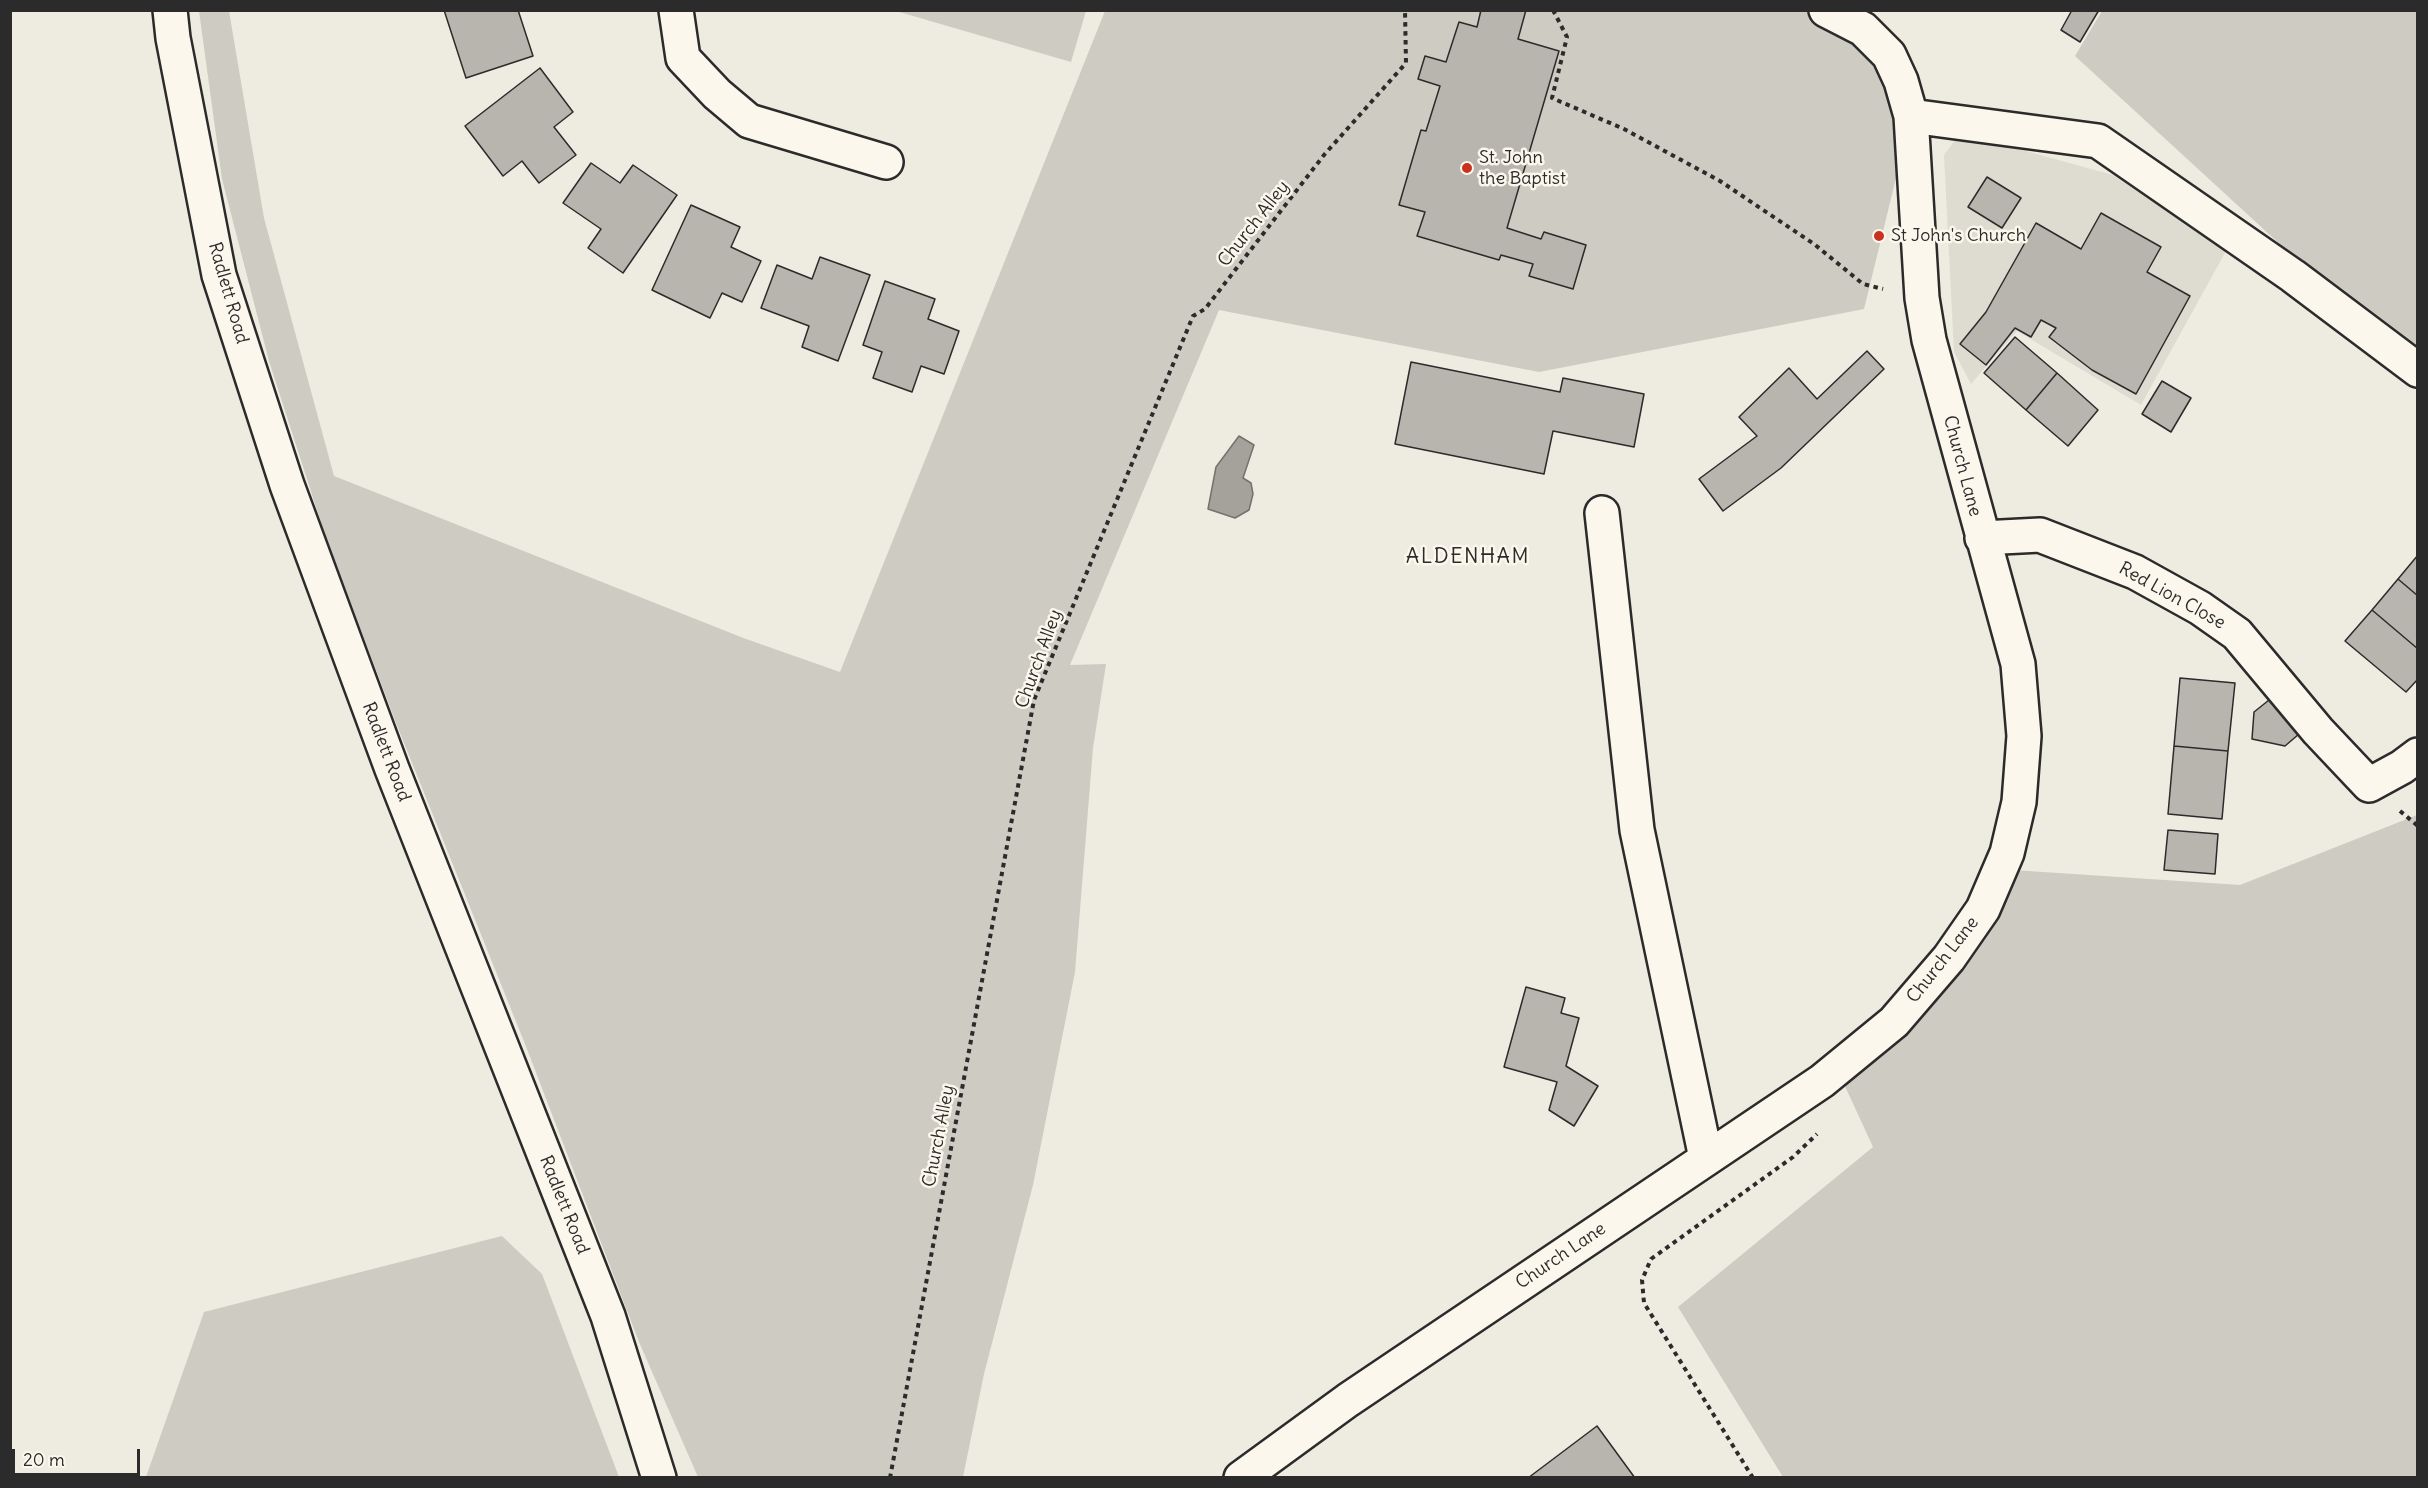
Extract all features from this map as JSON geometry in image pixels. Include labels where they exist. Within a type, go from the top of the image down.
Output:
[{"type":"street","name":"Radlett Road","points":[[171,10],[173,38],[219,275],[287,485],[392,769],[608,1316],[659,1478]]},
{"type":"street","points":[[676,10],[683,58],[717,94],[749,121],[886,162]]},
{"type":"street","name":"Church Lane","points":[[1241,1478],[1348,1400],[1822,1081],[1893,1022],[1949,957],[1983,909],[2007,853],[2019,802],[2024,736],[2018,664],[1929,340],[1922,298],[1911,116],[1901,81],[1889,55],[1868,20],[1826,10]]},
{"type":"street","points":[[1911,116],[2098,141],[2293,276],[2418,370]]},
{"type":"street","points":[[1602,513],[1637,830],[1706,1158]]},
{"type":"street","name":"Red Lion Close","points":[[1982,538],[2040,535],[2135,572],[2200,608],[2237,634],[2318,731],[2369,785],[2402,767],[2418,754]]},
{"type":"path","name":"Church Alley","points":[[890,1478],[1034,700],[1193,316],[1205,309],[1324,155],[1406,63],[1405,10]]},
{"type":"path","points":[[1553,10],[1567,37],[1552,98],[1624,129],[1720,181],[1814,244],[1863,284],[1922,298]]},
{"type":"path","points":[[1754,1478],[1644,1303],[1642,1280],[1651,1259],[1793,1157],[1815,1137],[1824,1116],[1822,1081]]},
{"type":"shaded area","points":[[1086,10],[1071,62],[896,11]]},
{"type":"shaded area","points":[[199,11],[229,11],[264,218],[334,476],[746,639],[840,672],[1105,11],[1816,11],[1860,41],[1884,84],[1897,129],[1898,170],[1864,309],[1539,372],[1219,310],[1070,665],[1106,664],[1093,748],[1075,972],[1033,1185],[984,1374],[963,1477],[698,1477],[639,1342],[527,1049],[396,723],[325,535],[269,361],[222,179]]},
{"type":"shaded area","points":[[2102,11],[2417,11],[2417,370],[2075,56]]},
{"type":"shaded area","points":[[1960,133],[2113,175],[2226,251],[2141,405],[2017,331],[1971,384],[1954,352],[1944,155]]},
{"type":"shaded area","points":[[1239,436],[1254,445],[1243,478],[1251,483],[1253,494],[1249,510],[1235,518],[1208,509],[1216,467]]},
{"type":"shaded area","points":[[2417,815],[2417,1477],[1783,1477],[1678,1307],[1873,1147],[1844,1084],[1907,1031],[1975,951],[2013,870],[2240,885]]},
{"type":"shaded area","points":[[502,1236],[542,1274],[619,1477],[146,1477],[204,1312]]},
{"type":"building","points":[[444,10],[518,10],[533,56],[466,78]]},
{"type":"building","name":"St. John the Baptist","points":[[1481,10],[1526,10],[1518,39],[1559,51],[1507,228],[1541,239],[1544,232],[1586,245],[1573,289],[1529,276],[1533,264],[1501,255],[1499,260],[1417,236],[1425,212],[1399,205],[1421,130],[1426,131],[1440,86],[1418,79],[1425,56],[1446,62],[1459,22],[1477,27]]},
{"type":"building","points":[[2072,10],[2099,10],[2080,42],[2061,30]]},
{"type":"building","points":[[540,68],[573,112],[554,127],[576,155],[539,183],[522,161],[503,176],[465,126]]},
{"type":"building","points":[[591,163],[620,183],[633,165],[677,195],[623,273],[588,248],[601,229],[563,203]]},
{"type":"building","points":[[1987,177],[2021,198],[2002,228],[1968,207]]},
{"type":"building","points":[[691,205],[740,227],[731,247],[761,261],[742,302],[722,293],[710,318],[652,290]]},
{"type":"building","points":[[2101,213],[2161,247],[2147,272],[2190,296],[2136,394],[2092,370],[2049,337],[2056,328],[2041,320],[2031,337],[2015,328],[1986,365],[1960,344],[1986,312],[2036,223],[2081,249]]},
{"type":"building","points":[[820,257],[870,275],[838,361],[802,347],[809,326],[761,308],[777,265],[812,279]]},
{"type":"building","points":[[885,281],[935,299],[928,319],[959,331],[944,374],[921,366],[912,392],[873,378],[882,352],[863,345]]},
{"type":"building","points":[[2015,337],[2057,373],[2026,410],[1984,373]]},
{"type":"building","points":[[1867,351],[1884,369],[1781,468],[1723,511],[1699,479],[1757,436],[1739,417],[1789,368],[1817,399]]},
{"type":"building","points":[[1411,362],[1560,392],[1563,378],[1644,394],[1634,447],[1553,431],[1544,474],[1395,444]]},
{"type":"building","points":[[2057,373],[2098,410],[2068,446],[2026,410]]},
{"type":"building","points":[[2162,381],[2191,398],[2171,432],[2142,414]]},
{"type":"building","points":[[2418,555],[2418,596],[2398,579]]},
{"type":"building","points":[[2398,579],[2418,596],[2418,649],[2372,610]]},
{"type":"building","points":[[2372,610],[2418,649],[2418,679],[2406,692],[2345,641]]},
{"type":"building","points":[[2180,678],[2235,683],[2228,751],[2174,746]]},
{"type":"building","points":[[2269,700],[2299,734],[2285,746],[2252,739],[2254,712]]},
{"type":"building","points":[[2174,746],[2228,751],[2222,819],[2168,814]]},
{"type":"building","points":[[2168,830],[2218,834],[2215,874],[2164,870]]},
{"type":"building","points":[[1526,987],[1565,998],[1561,1013],[1579,1018],[1566,1066],[1598,1086],[1574,1126],[1549,1110],[1557,1082],[1504,1067]]},
{"type":"building","points":[[1597,1426],[1635,1478],[1528,1478]]},
{"type":"place","name":"St. John the Baptist","points":[[1467,168]]},
{"type":"place","name":"St John's Church","points":[[1879,236]]},
{"type":"district","name":"ALDENHAM","points":[[1468,557]]}]
